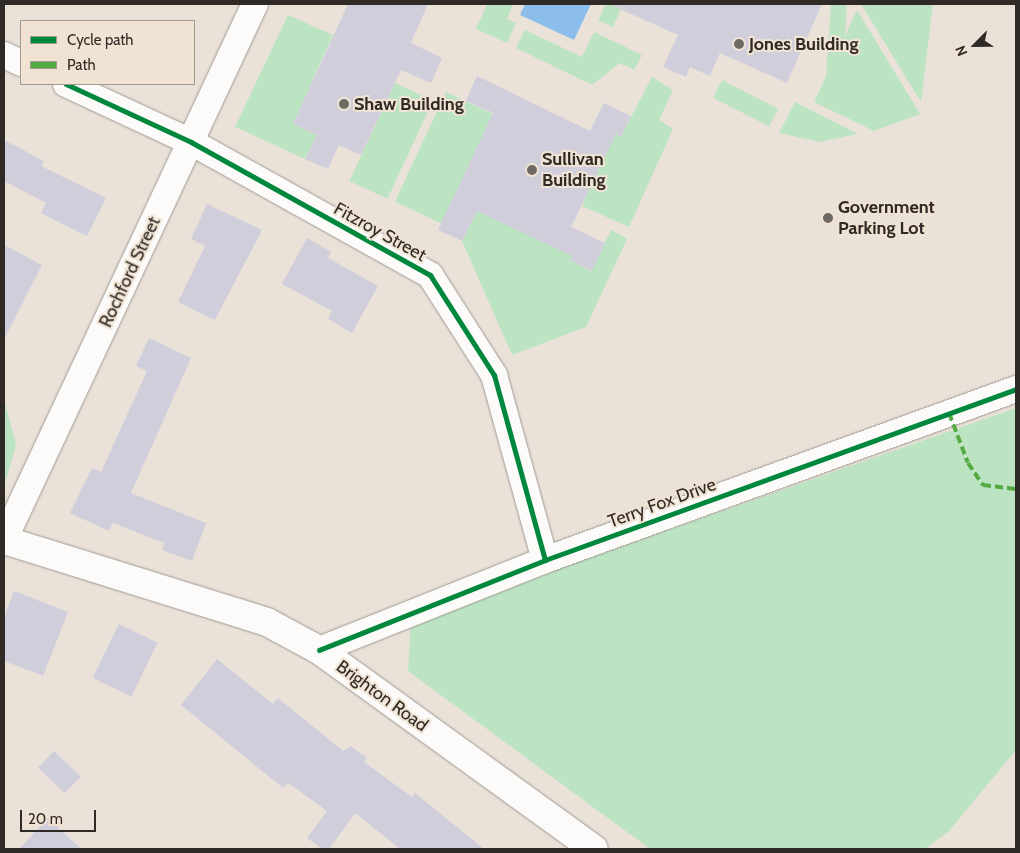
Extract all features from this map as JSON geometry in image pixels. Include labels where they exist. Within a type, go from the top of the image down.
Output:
[{"type":"main road","name":"Brighton Road","points":[[4,540],[267,622],[319,650],[594,849]]},
{"type":"street","name":"Rochford Street","points":[[4,540],[255,4]]},
{"type":"street","points":[[4,55],[20,63]]},
{"type":"street","name":"Fitzroy Street","points":[[68,85],[191,142],[430,275],[444,290],[494,375],[545,560]]},
{"type":"street","name":"Terry Fox Drive","points":[[319,650],[545,560],[1016,388]]},
{"type":"green space","points":[[487,4],[513,4],[507,19],[516,23],[507,43],[476,29]]},
{"type":"green space","points":[[606,4],[623,4],[613,27],[598,20]]},
{"type":"green space","points":[[831,4],[847,5],[840,99],[824,98]]},
{"type":"green space","points":[[861,4],[933,4],[921,102]]},
{"type":"green space","points":[[857,10],[920,114],[874,131],[814,102]]},
{"type":"green space","points":[[288,15],[333,35],[293,124],[317,135],[305,159],[235,127]]},
{"type":"green space","points":[[525,30],[582,57],[594,32],[642,55],[634,70],[620,63],[592,85],[516,48]]},
{"type":"green space","points":[[652,77],[673,90],[659,120],[673,129],[629,227],[582,206],[613,133],[621,136]]},
{"type":"green space","points":[[722,80],[778,109],[769,126],[713,98]]},
{"type":"green space","points":[[395,83],[433,101],[387,199],[349,181]]},
{"type":"green space","points":[[446,92],[493,114],[442,224],[395,202]]},
{"type":"green space","points":[[795,102],[858,134],[820,142],[779,133]]},
{"type":"green space","points":[[477,211],[576,248],[570,260],[591,271],[611,230],[627,239],[586,327],[512,355],[462,241]]},
{"type":"green space","points":[[4,398],[16,445],[4,488]]},
{"type":"green space","points":[[1016,408],[1016,750],[949,831],[925,849],[650,849],[408,671],[411,620]]},
{"type":"water","points":[[525,4],[591,4],[574,40],[520,15]]},
{"type":"building","name":"Shaw Building","points":[[348,4],[428,4],[411,43],[442,58],[431,83],[401,70],[361,155],[339,145],[328,169],[305,159],[317,135],[293,124]]},
{"type":"building","name":"Jones Building","points":[[609,4],[822,4],[787,83],[720,53],[710,76],[690,67],[686,77],[663,67],[678,35]]},
{"type":"building","name":"Sullivan Building","points":[[477,76],[590,131],[604,103],[631,116],[621,137],[616,134],[571,227],[605,243],[592,271],[570,260],[572,256],[477,211],[462,241],[438,230],[493,113],[466,101]]},
{"type":"building","points":[[4,140],[44,161],[41,166],[106,198],[87,236],[41,213],[46,203],[4,181]]},
{"type":"building","points":[[207,204],[262,230],[215,320],[178,302],[205,246],[191,239]]},
{"type":"building","points":[[307,238],[331,252],[328,258],[378,286],[352,333],[328,319],[332,311],[282,284]]},
{"type":"building","points":[[4,245],[42,265],[4,339]]},
{"type":"building","points":[[149,338],[191,358],[131,493],[206,523],[192,561],[162,550],[164,543],[113,523],[109,531],[70,513],[92,468],[101,472],[147,371],[136,366]]},
{"type":"building","points":[[14,591],[68,612],[43,676],[4,661],[4,618]]},
{"type":"building","points":[[119,624],[158,643],[131,697],[93,678]]},
{"type":"building","points":[[217,659],[273,704],[278,698],[343,751],[351,746],[367,758],[364,762],[412,797],[415,793],[484,849],[400,849],[355,813],[329,849],[322,849],[307,838],[327,811],[288,783],[283,788],[181,705]]},
{"type":"building","points":[[54,751],[81,777],[65,793],[38,768]]},
{"type":"building","points":[[48,818],[81,849],[19,849]]},
{"type":"marked path","points":[[949,413],[968,463],[983,485],[1016,489]]},
{"type":"cycle path","points":[[68,85],[191,142],[430,275],[494,375],[545,560]]},
{"type":"cycle path","points":[[319,650],[545,560],[1016,389]]},
{"type":"place","name":"Jones Building","points":[[739,44]]},
{"type":"place","name":"Shaw Building","points":[[344,104]]},
{"type":"place","name":"Sullivan Building","points":[[532,170]]},
{"type":"place","name":"Government Parking Lot","points":[[828,218]]}]
